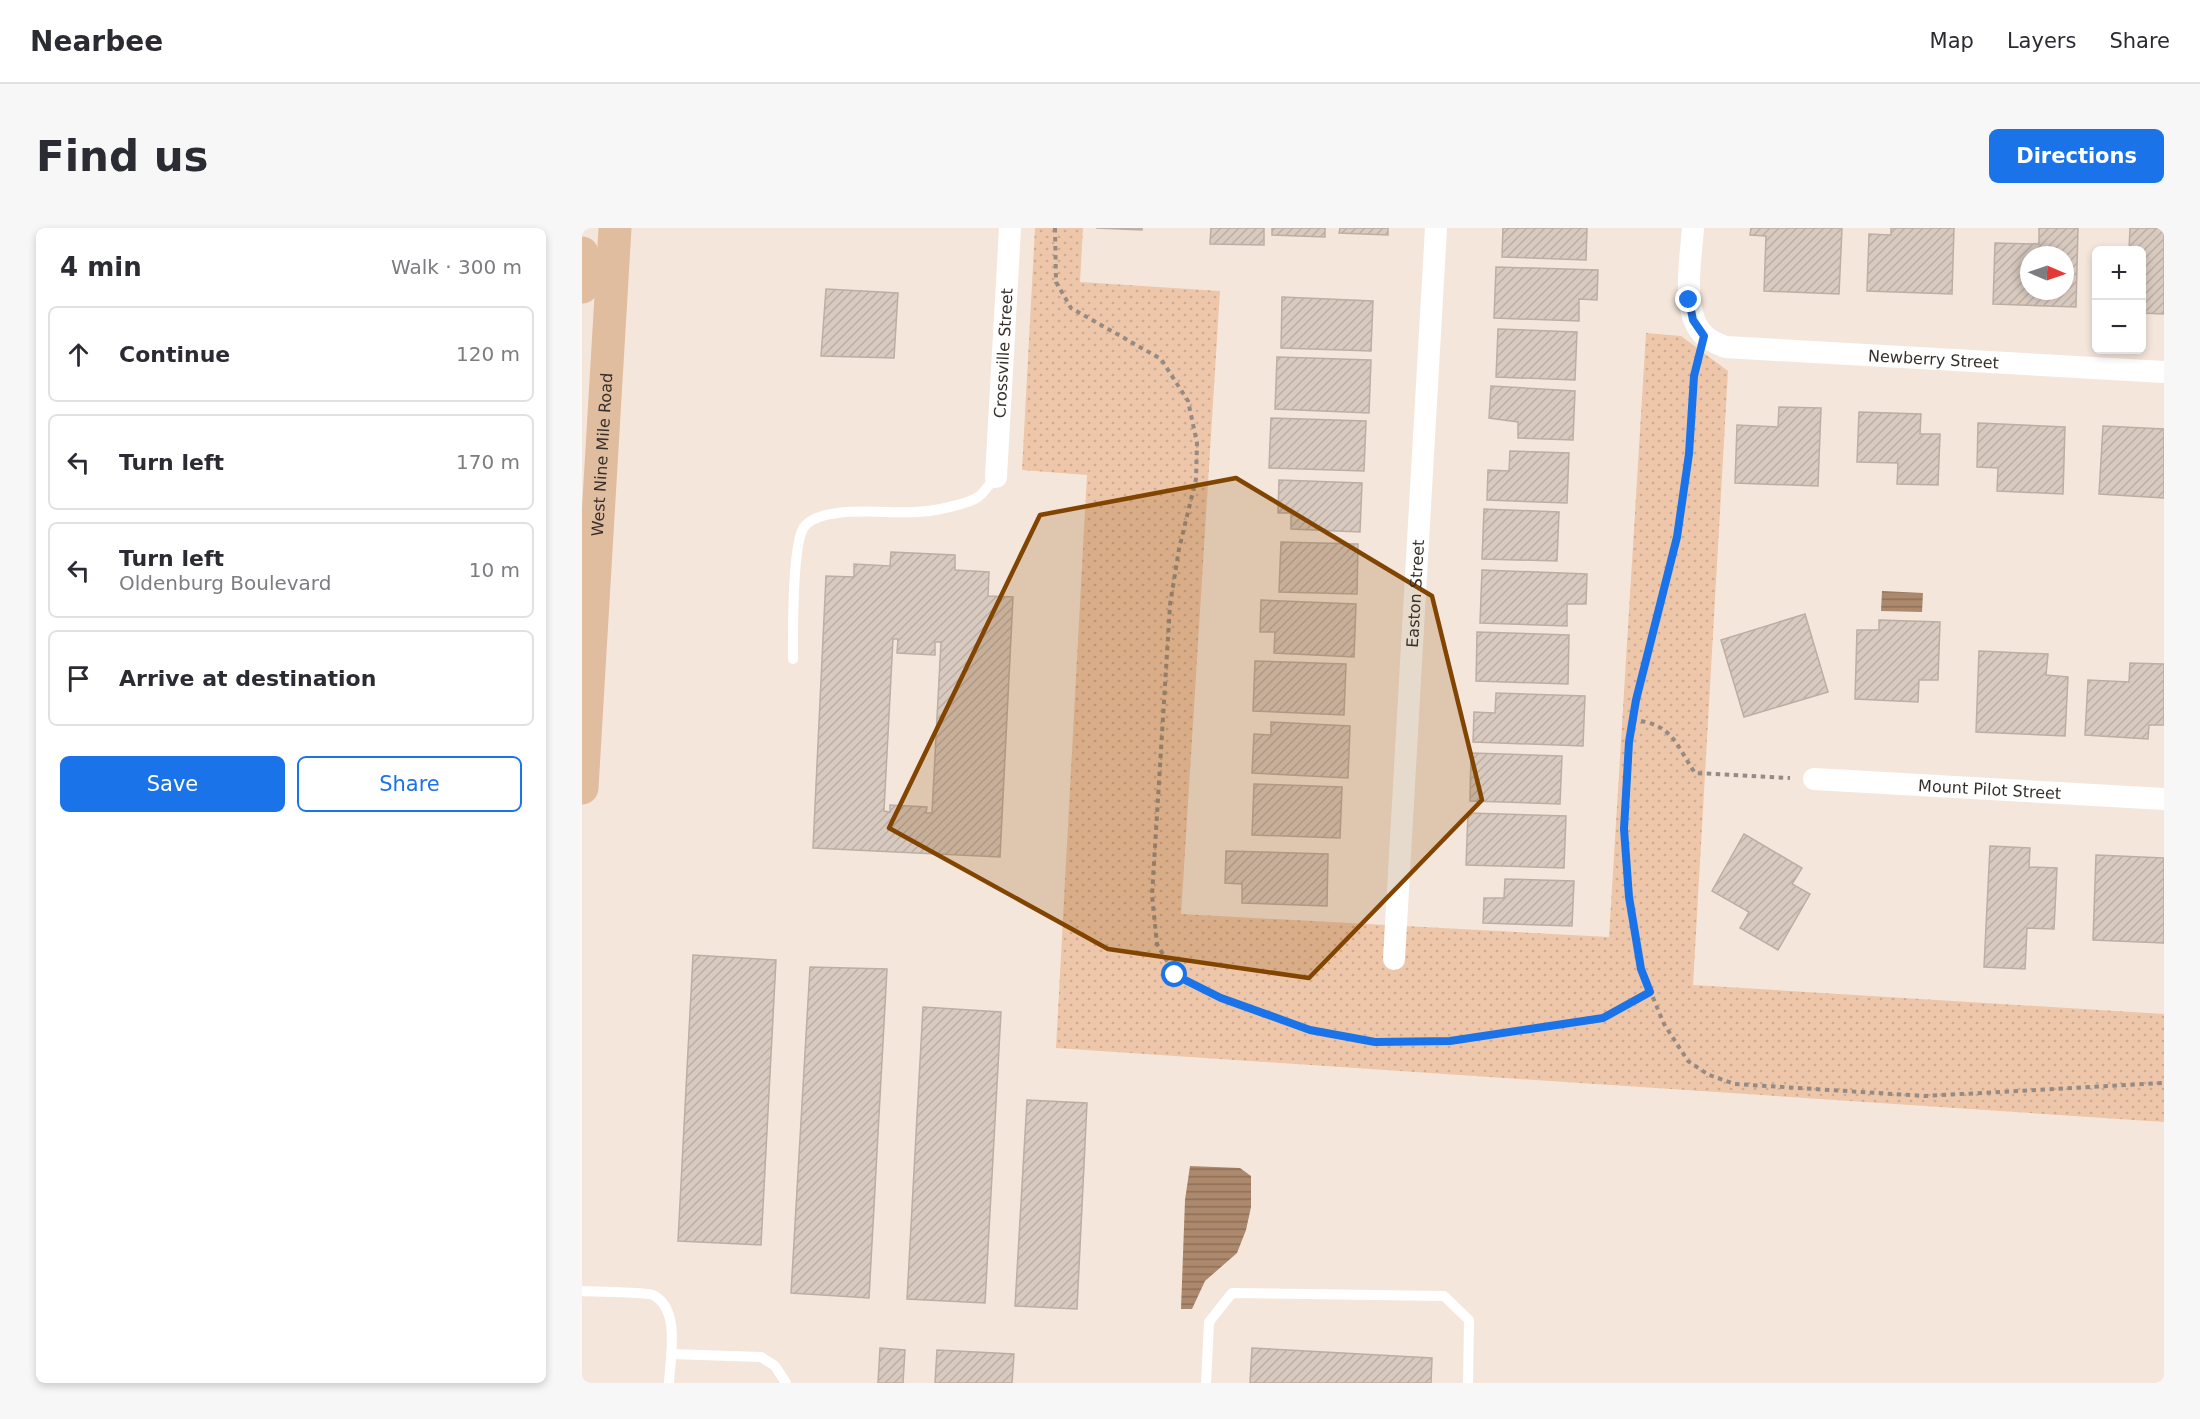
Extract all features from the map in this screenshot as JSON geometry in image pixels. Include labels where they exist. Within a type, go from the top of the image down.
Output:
[{"type":"main road","name":"West Nine Mile Road","points":[[582,788],[585,688],[615,228]]},
{"type":"main road","points":[[582,253],[582,287]]},
{"type":"street","name":"Crossville Street","points":[[996,477],[1010,228]]},
{"type":"street","name":"Easton Street","points":[[1394,959],[1436,228]]},
{"type":"street","points":[[1693,228],[1689,300],[1693,320],[1704,336]]},
{"type":"street","name":"Newberry Street","points":[[1704,336],[1725,347],[2164,372]]},
{"type":"street","name":"Mount Pilot Street","points":[[1814,779],[2164,799]]},
{"type":"lane","points":[[792,659],[797,555],[804,527],[819,516],[847,512],[917,512],[953,506],[978,497],[996,477]]},
{"type":"lane","points":[[582,1291],[652,1295],[667,1308],[672,1330],[669,1383]]},
{"type":"lane","points":[[1206,1383],[1209,1322],[1232,1293],[1444,1296],[1469,1320],[1468,1383]]},
{"type":"lane","points":[[671,1354],[762,1357],[775,1366],[786,1383]]},
{"type":"path","points":[[1055,228],[1056,282],[1071,308],[1161,359],[1188,400],[1197,443],[1196,479],[1179,549],[1170,605],[1152,895],[1157,944],[1175,975],[1221,998],[1310,1030],[1375,1042],[1450,1041],[1603,1018],[1650,992]]},
{"type":"path","points":[[1704,336],[1694,376],[1689,454],[1677,537],[1632,720],[1629,742],[1625,840],[1629,897],[1641,969],[1664,1024],[1688,1060],[1709,1075],[1735,1084],[1925,1096],[2164,1083]]},
{"type":"path","points":[[1632,720],[1650,721],[1667,730],[1695,773],[1814,779]]},
{"type":"highlighted area","points":[[1236,478],[1432,596],[1482,800],[1309,978],[1108,949],[889,828],[1040,515]]},
{"type":"shaded area","points":[[1035,228],[1083,228],[1080,282],[1220,291],[1181,914],[1609,937],[1646,333],[1681,336],[1728,371],[1693,985],[2164,1014],[2164,1122],[1056,1048],[1087,475],[1022,470]]},
{"type":"shaded area","points":[[1882,591],[1923,593],[1922,612],[1881,611]]},
{"type":"shaded area","points":[[1190,1166],[1240,1168],[1251,1176],[1251,1207],[1246,1230],[1237,1253],[1205,1281],[1192,1309],[1181,1309],[1185,1200]]},
{"type":"building","points":[[1096,228],[1142,228],[1142,230]]},
{"type":"building","points":[[1211,228],[1264,228],[1264,245],[1210,244]]},
{"type":"building","points":[[1272,228],[1325,228],[1325,237],[1272,235]]},
{"type":"building","points":[[1340,228],[1388,228],[1388,235],[1339,233]]},
{"type":"building","points":[[1503,228],[1587,228],[1586,260],[1502,257]]},
{"type":"building","points":[[1751,228],[1842,228],[1839,294],[1764,291],[1766,236],[1750,235]]},
{"type":"building","points":[[1891,228],[1954,228],[1952,294],[1867,291],[1869,234],[1891,235]]},
{"type":"building","points":[[2039,228],[2078,228],[2076,307],[1993,304],[1995,243],[2039,244]]},
{"type":"building","points":[[2130,228],[2164,228],[2164,314],[2146,313],[2146,246],[2129,246]]},
{"type":"building","points":[[1496,267],[1598,270],[1597,300],[1579,299],[1579,321],[1494,318]]},
{"type":"building","points":[[826,289],[898,293],[894,358],[821,356]]},
{"type":"building","points":[[1282,297],[1373,301],[1371,351],[1281,348]]},
{"type":"building","points":[[1498,329],[1577,332],[1575,380],[1496,377]]},
{"type":"building","points":[[1277,357],[1371,360],[1369,413],[1275,409]]},
{"type":"building","points":[[1491,386],[1575,391],[1573,440],[1518,438],[1518,422],[1489,418]]},
{"type":"building","points":[[1779,407],[1821,408],[1818,486],[1735,483],[1737,425],[1778,427]]},
{"type":"building","points":[[1859,412],[1921,414],[1920,434],[1940,434],[1938,485],[1897,484],[1898,463],[1857,462]]},
{"type":"building","points":[[1271,418],[1366,421],[1364,471],[1269,468]]},
{"type":"building","points":[[1978,423],[2065,427],[2063,494],[1997,491],[1998,468],[1977,467]]},
{"type":"building","points":[[2103,426],[2164,429],[2164,498],[2099,494]]},
{"type":"building","points":[[1510,451],[1569,453],[1567,503],[1487,500],[1488,470],[1509,471]]},
{"type":"building","points":[[1279,480],[1362,483],[1360,532],[1291,529],[1291,513],[1278,513]]},
{"type":"building","points":[[1484,509],[1559,512],[1557,561],[1482,559]]},
{"type":"building","points":[[1281,542],[1358,544],[1357,594],[1279,592]]},
{"type":"building","points":[[891,552],[955,555],[955,570],[989,572],[988,596],[1013,597],[1000,857],[813,848],[826,576],[854,577],[854,564],[890,566]],"holes":[[[893,639],[898,639],[897,653],[935,655],[935,642],[941,642],[932,813],[926,813],[927,807],[890,805],[890,812],[884,811]]]},
{"type":"building","points":[[1482,570],[1587,574],[1586,604],[1567,604],[1567,626],[1480,623]]},
{"type":"building","points":[[1261,600],[1356,604],[1354,657],[1274,653],[1275,632],[1260,632]]},
{"type":"building","points":[[1805,614],[1828,692],[1744,717],[1721,640]]},
{"type":"building","points":[[1879,620],[1940,622],[1938,680],[1919,680],[1918,702],[1855,699],[1857,630],[1879,630]]},
{"type":"building","points":[[1477,632],[1569,635],[1568,684],[1476,681]]},
{"type":"building","points":[[1979,651],[2048,654],[2046,675],[2068,677],[2065,736],[1976,732]]},
{"type":"building","points":[[1255,661],[1346,664],[1344,715],[1253,711]]},
{"type":"building","points":[[2130,663],[2164,664],[2164,725],[2149,725],[2148,739],[2085,735],[2088,680],[2129,682]]},
{"type":"building","points":[[1496,693],[1585,696],[1583,746],[1473,742],[1474,712],[1495,713]]},
{"type":"building","points":[[1271,722],[1350,726],[1348,778],[1252,773],[1254,734],[1271,735]]},
{"type":"building","points":[[1471,753],[1562,756],[1560,804],[1470,801]]},
{"type":"building","points":[[1254,784],[1342,787],[1340,838],[1252,835]]},
{"type":"building","points":[[1468,813],[1566,816],[1564,868],[1466,865]]},
{"type":"building","points":[[1744,834],[1802,868],[1792,884],[1810,894],[1778,950],[1740,928],[1749,912],[1712,891]]},
{"type":"building","points":[[1990,846],[2030,848],[2029,867],[2057,868],[2054,929],[2027,928],[2025,969],[1984,967]]},
{"type":"building","points":[[1226,851],[1328,854],[1327,906],[1242,903],[1242,884],[1225,883]]},
{"type":"building","points":[[2096,855],[2164,858],[2164,943],[2093,940]]},
{"type":"building","points":[[1505,879],[1574,881],[1572,926],[1483,923],[1484,898],[1504,898]]},
{"type":"building","points":[[693,955],[776,960],[761,1245],[678,1241]]},
{"type":"building","points":[[810,967],[887,969],[869,1298],[791,1293]]},
{"type":"building","points":[[923,1007],[1001,1012],[985,1303],[907,1299]]},
{"type":"building","points":[[1027,1100],[1087,1103],[1077,1309],[1015,1306]]},
{"type":"building","points":[[880,1348],[905,1350],[903,1383],[878,1383]]},
{"type":"building","points":[[1252,1348],[1432,1358],[1431,1383],[1250,1383]]},
{"type":"building","points":[[937,1350],[1014,1354],[1012,1383],[935,1383]]},
{"type":"route","points":[[1175,975],[1221,998],[1310,1030],[1375,1042],[1450,1041],[1603,1018],[1650,992],[1641,969],[1629,897],[1624,829],[1629,742],[1636,700],[1677,537],[1689,454],[1694,376],[1704,336],[1693,320],[1689,300]]}]
